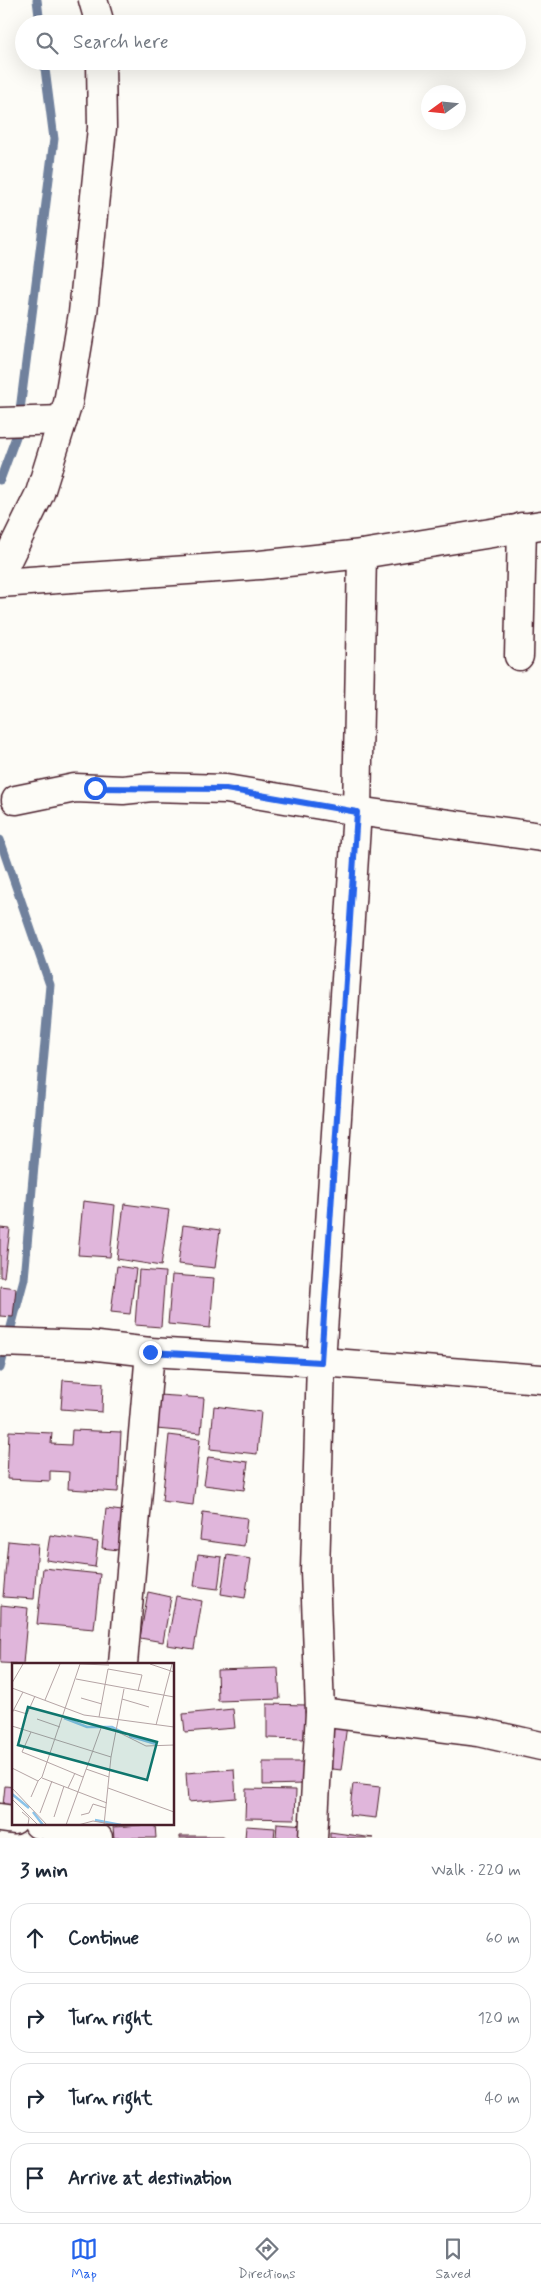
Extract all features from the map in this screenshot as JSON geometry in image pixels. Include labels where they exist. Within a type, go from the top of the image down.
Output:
[{"type":"street","points":[[93,0],[97,15]]},
{"type":"street","points":[[0,575],[40,493],[68,403],[83,314],[102,128],[100,70]]},
{"type":"street","points":[[0,422],[63,420]]},
{"type":"street","points":[[0,583],[260,564],[362,554],[531,526],[519,656]]},
{"type":"street","points":[[313,1838],[320,1712],[315,1571],[321,1362],[357,812],[362,554]]},
{"type":"street","points":[[16,800],[75,788],[123,790],[152,787],[192,787],[226,789],[357,812],[541,837]]},
{"type":"street","points":[[0,1342],[89,1345],[150,1352],[321,1362],[541,1379]]},
{"type":"street","points":[[123,1663],[150,1352]]},
{"type":"street","points":[[320,1712],[479,1732],[541,1746]]},
{"type":"street","points":[[50,1826],[93,1833],[98,1838]]},
{"type":"building","points":[[83,1201],[115,1205],[110,1257],[78,1255]]},
{"type":"building","points":[[124,1204],[169,1210],[161,1266],[117,1259]]},
{"type":"building","points":[[183,1225],[220,1230],[215,1268],[178,1264]]},
{"type":"building","points":[[0,1228],[10,1229],[4,1277],[0,1277]]},
{"type":"building","points":[[117,1266],[136,1269],[130,1314],[111,1312]]},
{"type":"building","points":[[139,1270],[165,1272],[161,1327],[135,1325]]},
{"type":"building","points":[[172,1275],[214,1278],[210,1328],[168,1324]]},
{"type":"building","points":[[0,1286],[16,1288],[13,1317],[0,1316]]},
{"type":"building","points":[[63,1380],[103,1383],[102,1412],[61,1409]]},
{"type":"building","points":[[159,1395],[204,1398],[201,1433],[156,1429]]},
{"type":"building","points":[[214,1406],[261,1412],[257,1454],[210,1449]]},
{"type":"building","points":[[72,1430],[121,1432],[118,1492],[68,1489],[69,1472],[50,1471],[50,1481],[7,1479],[9,1431],[52,1433],[51,1444],[71,1445]]},
{"type":"building","points":[[169,1435],[200,1439],[193,1505],[162,1501]]},
{"type":"building","points":[[208,1457],[248,1462],[244,1490],[204,1485]]},
{"type":"building","points":[[106,1509],[130,1512],[126,1551],[102,1548]]},
{"type":"building","points":[[203,1512],[247,1518],[244,1546],[200,1540]]},
{"type":"building","points":[[50,1535],[98,1542],[95,1567],[46,1560]]},
{"type":"building","points":[[8,1541],[38,1544],[34,1599],[3,1597]]},
{"type":"building","points":[[198,1554],[222,1557],[218,1589],[194,1586]]},
{"type":"building","points":[[227,1555],[251,1559],[245,1598],[221,1594]]},
{"type":"building","points":[[43,1568],[100,1574],[94,1629],[37,1624]]},
{"type":"building","points":[[148,1592],[171,1597],[163,1642],[140,1638]]},
{"type":"building","points":[[176,1596],[202,1601],[194,1649],[167,1645]]},
{"type":"building","points":[[1,1605],[28,1608],[23,1663],[0,1663]]},
{"type":"building","points":[[278,1668],[280,1699],[218,1701],[217,1670]]},
{"type":"building","points":[[267,1704],[306,1705],[305,1739],[267,1738]]},
{"type":"building","points":[[233,1709],[235,1728],[185,1732],[183,1714]]},
{"type":"building","points":[[331,1722],[347,1725],[341,1770],[325,1768]]},
{"type":"building","points":[[263,1762],[304,1762],[304,1784],[263,1785]]},
{"type":"building","points":[[234,1769],[236,1798],[188,1802],[186,1773]]},
{"type":"building","points":[[353,1784],[380,1787],[376,1818],[349,1815]]},
{"type":"building","points":[[5,1786],[12,1787],[12,1807],[3,1805]]},
{"type":"building","points":[[246,1789],[296,1790],[295,1819],[245,1818]]},
{"type":"building","points":[[277,1823],[306,1825],[306,1838],[276,1838]]},
{"type":"building","points":[[155,1826],[156,1838],[114,1838],[113,1827]]},
{"type":"building","points":[[246,1826],[275,1828],[274,1838],[245,1838]]},
{"type":"building","points":[[330,1832],[373,1838],[330,1838]]},
{"type":"building","points":[[180,1836],[223,1836],[223,1838],[180,1838]]},
{"type":"waterway","points":[[37,0],[39,15]]},
{"type":"waterway","points":[[0,480],[17,434],[54,139],[45,70]]},
{"type":"waterway","points":[[0,840],[50,985],[24,1279],[0,1368]]},
{"type":"route","points":[[95,788],[123,790],[152,787],[226,789],[357,812],[321,1362],[150,1352]]}]
